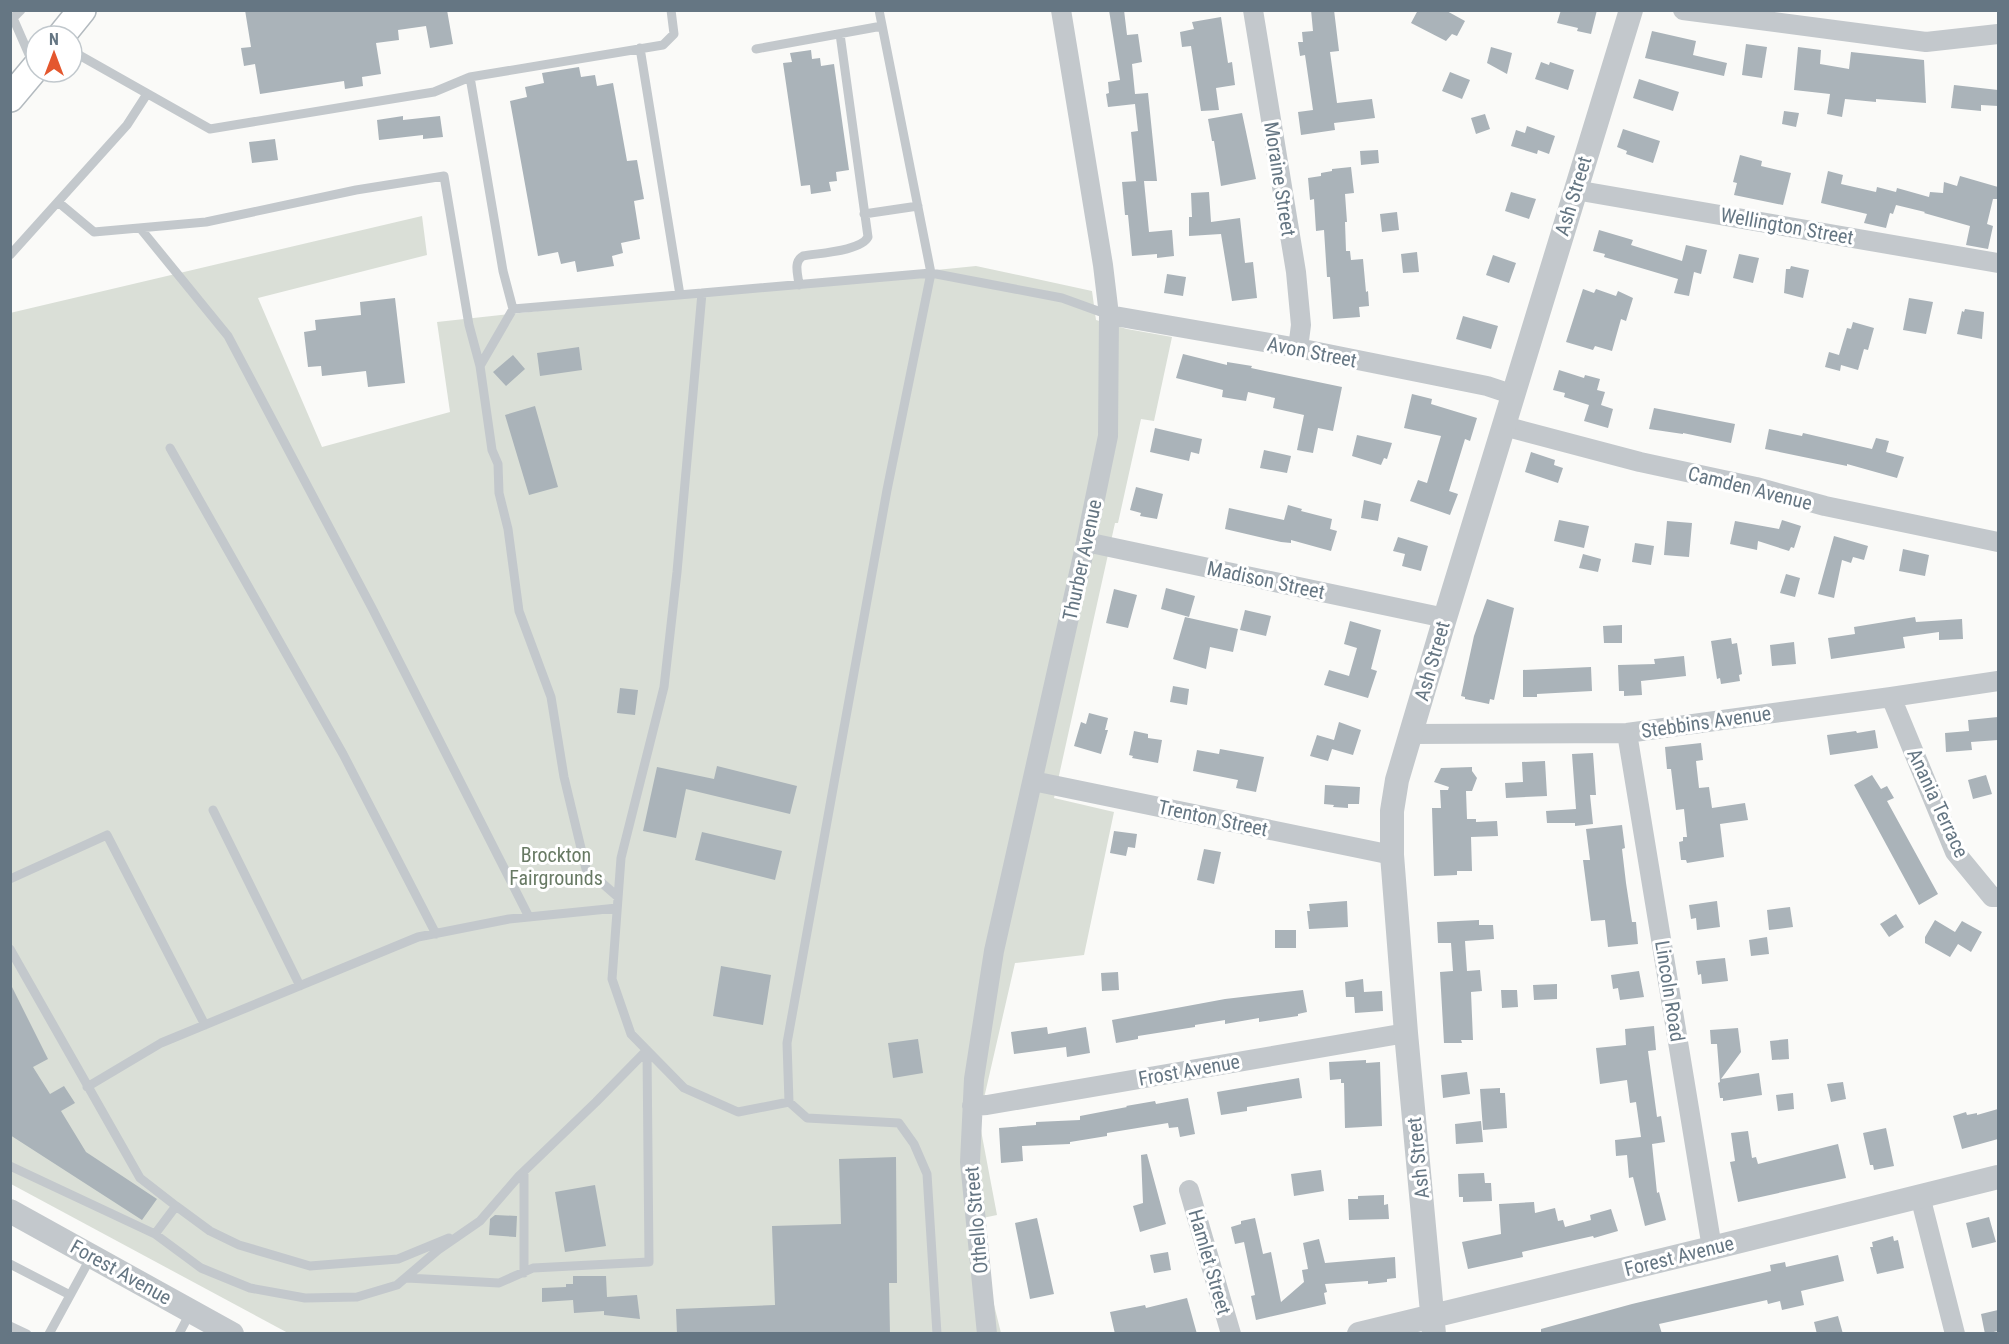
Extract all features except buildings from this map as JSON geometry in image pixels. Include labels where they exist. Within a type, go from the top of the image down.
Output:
[{"type":"main road","points":[[71,24],[82,10]]},
{"type":"main road","points":[[10,98],[24,81]]},
{"type":"street","name":"Thurber Avenue","points":[[972,1106],[974,1079],[994,951],[1108,436],[1109,315],[1061,10]]},
{"type":"street","name":"Moraine Street","points":[[1253,10],[1296,272],[1301,326],[1298,348]]},
{"type":"street","name":"Ash Street","points":[[1434,1324],[1406,1033],[1392,855],[1392,811],[1397,780],[1445,618],[1631,10]]},
{"type":"street","points":[[1683,10],[1926,42],[1998,34]]},
{"type":"street","name":"Wellington Street","points":[[1575,190],[1998,263]]},
{"type":"street","name":"Avon Street","points":[[1109,315],[1298,348],[1487,386],[1514,395]]},
{"type":"street","name":"Camden Avenue","points":[[1504,426],[1640,462],[1755,487],[1825,506],[1998,542]]},
{"type":"street","name":"Madison Street","points":[[1086,542],[1445,618]]},
{"type":"street","name":"Stebbins Avenue","points":[[1411,734],[1627,733],[1998,681]]},
{"type":"street","name":"Anania Terrace","points":[[1891,697],[1955,852],[1992,897],[1998,897]]},
{"type":"street","name":"Lincoln Road","points":[[1627,733],[1712,1248]]},
{"type":"street","name":"Trenton Street","points":[[1033,781],[1392,855]]},
{"type":"street","name":"Frost Avenue","points":[[972,1106],[1406,1033]]},
{"type":"street","name":"Othello Street","points":[[972,1106],[970,1162],[987,1334]]},
{"type":"street","name":"Forest Avenue","points":[[1359,1334],[1434,1324],[1712,1248],[1998,1177]]},
{"type":"street","name":"Hamlet Street","points":[[1189,1190],[1231,1334]]},
{"type":"street","points":[[1920,1196],[1954,1334]]},
{"type":"street","name":"Forest Avenue","points":[[10,1211],[232,1334]]},
{"type":"lane","points":[[21,10],[12,15],[24,43]]},
{"type":"lane","points":[[84,58],[210,129],[434,92],[470,77],[663,45],[674,34],[671,10]]},
{"type":"lane","points":[[879,10],[931,273],[887,490],[787,1043],[789,1102],[807,1118],[899,1123],[914,1144],[927,1174],[937,1334]]},
{"type":"lane","points":[[756,50],[882,26]]},
{"type":"lane","points":[[799,285],[797,263],[803,256],[856,247],[865,242],[868,237],[840,34]]},
{"type":"lane","points":[[640,48],[680,295]]},
{"type":"lane","points":[[470,77],[503,271],[513,309],[480,366]]},
{"type":"lane","points":[[10,255],[127,125],[147,94]]},
{"type":"lane","points":[[58,202],[94,232],[206,222],[356,190],[444,176],[469,325],[480,366],[492,450],[498,464],[500,493],[508,529],[519,611],[551,697],[564,777],[586,869],[618,902]]},
{"type":"lane","points":[[864,213],[918,206]]},
{"type":"lane","points":[[140,228],[228,336],[372,609],[529,917]]},
{"type":"lane","points":[[513,309],[931,273],[1062,298],[1109,315]]},
{"type":"lane","points":[[702,293],[677,572],[664,687],[621,858],[612,979],[631,1034],[684,1088],[738,1112],[789,1102]]},
{"type":"lane","points":[[170,448],[344,754],[436,934]]},
{"type":"lane","points":[[213,810],[300,986]]},
{"type":"lane","points":[[10,879],[107,835],[205,1025]]},
{"type":"lane","points":[[87,1087],[161,1043],[418,938],[618,902]]},
{"type":"lane","points":[[10,950],[140,1178],[210,1231],[239,1245],[310,1266],[398,1259],[466,1231]]},
{"type":"lane","points":[[10,1166],[155,1234],[201,1268],[250,1288],[305,1298],[357,1297],[397,1285],[438,1250],[480,1221],[524,1172],[647,1050]]},
{"type":"lane","points":[[407,1278],[499,1283],[533,1268],[649,1262],[647,1050]]},
{"type":"lane","points":[[524,1172],[524,1273]]},
{"type":"lane","points":[[155,1234],[176,1206]]},
{"type":"lane","points":[[49,1334],[92,1256]]},
{"type":"lane","points":[[10,1264],[70,1295]]},
{"type":"lane","points":[[179,1334],[192,1311]]},
{"type":"lane","points":[[10,1326],[27,1334]]},
{"type":"green space","name":"Brockton Fairgrounds","points":[[422,216],[427,255],[258,298],[322,447],[450,412],[437,322],[976,266],[1092,291],[1096,320],[1127,329],[1172,337],[1154,421],[1141,419],[1118,523],[1115,523],[1054,798],[1114,812],[1084,955],[1015,963],[979,1120],[997,1215],[973,1220],[1001,1333],[288,1333],[11,1184],[10,313]]}]
